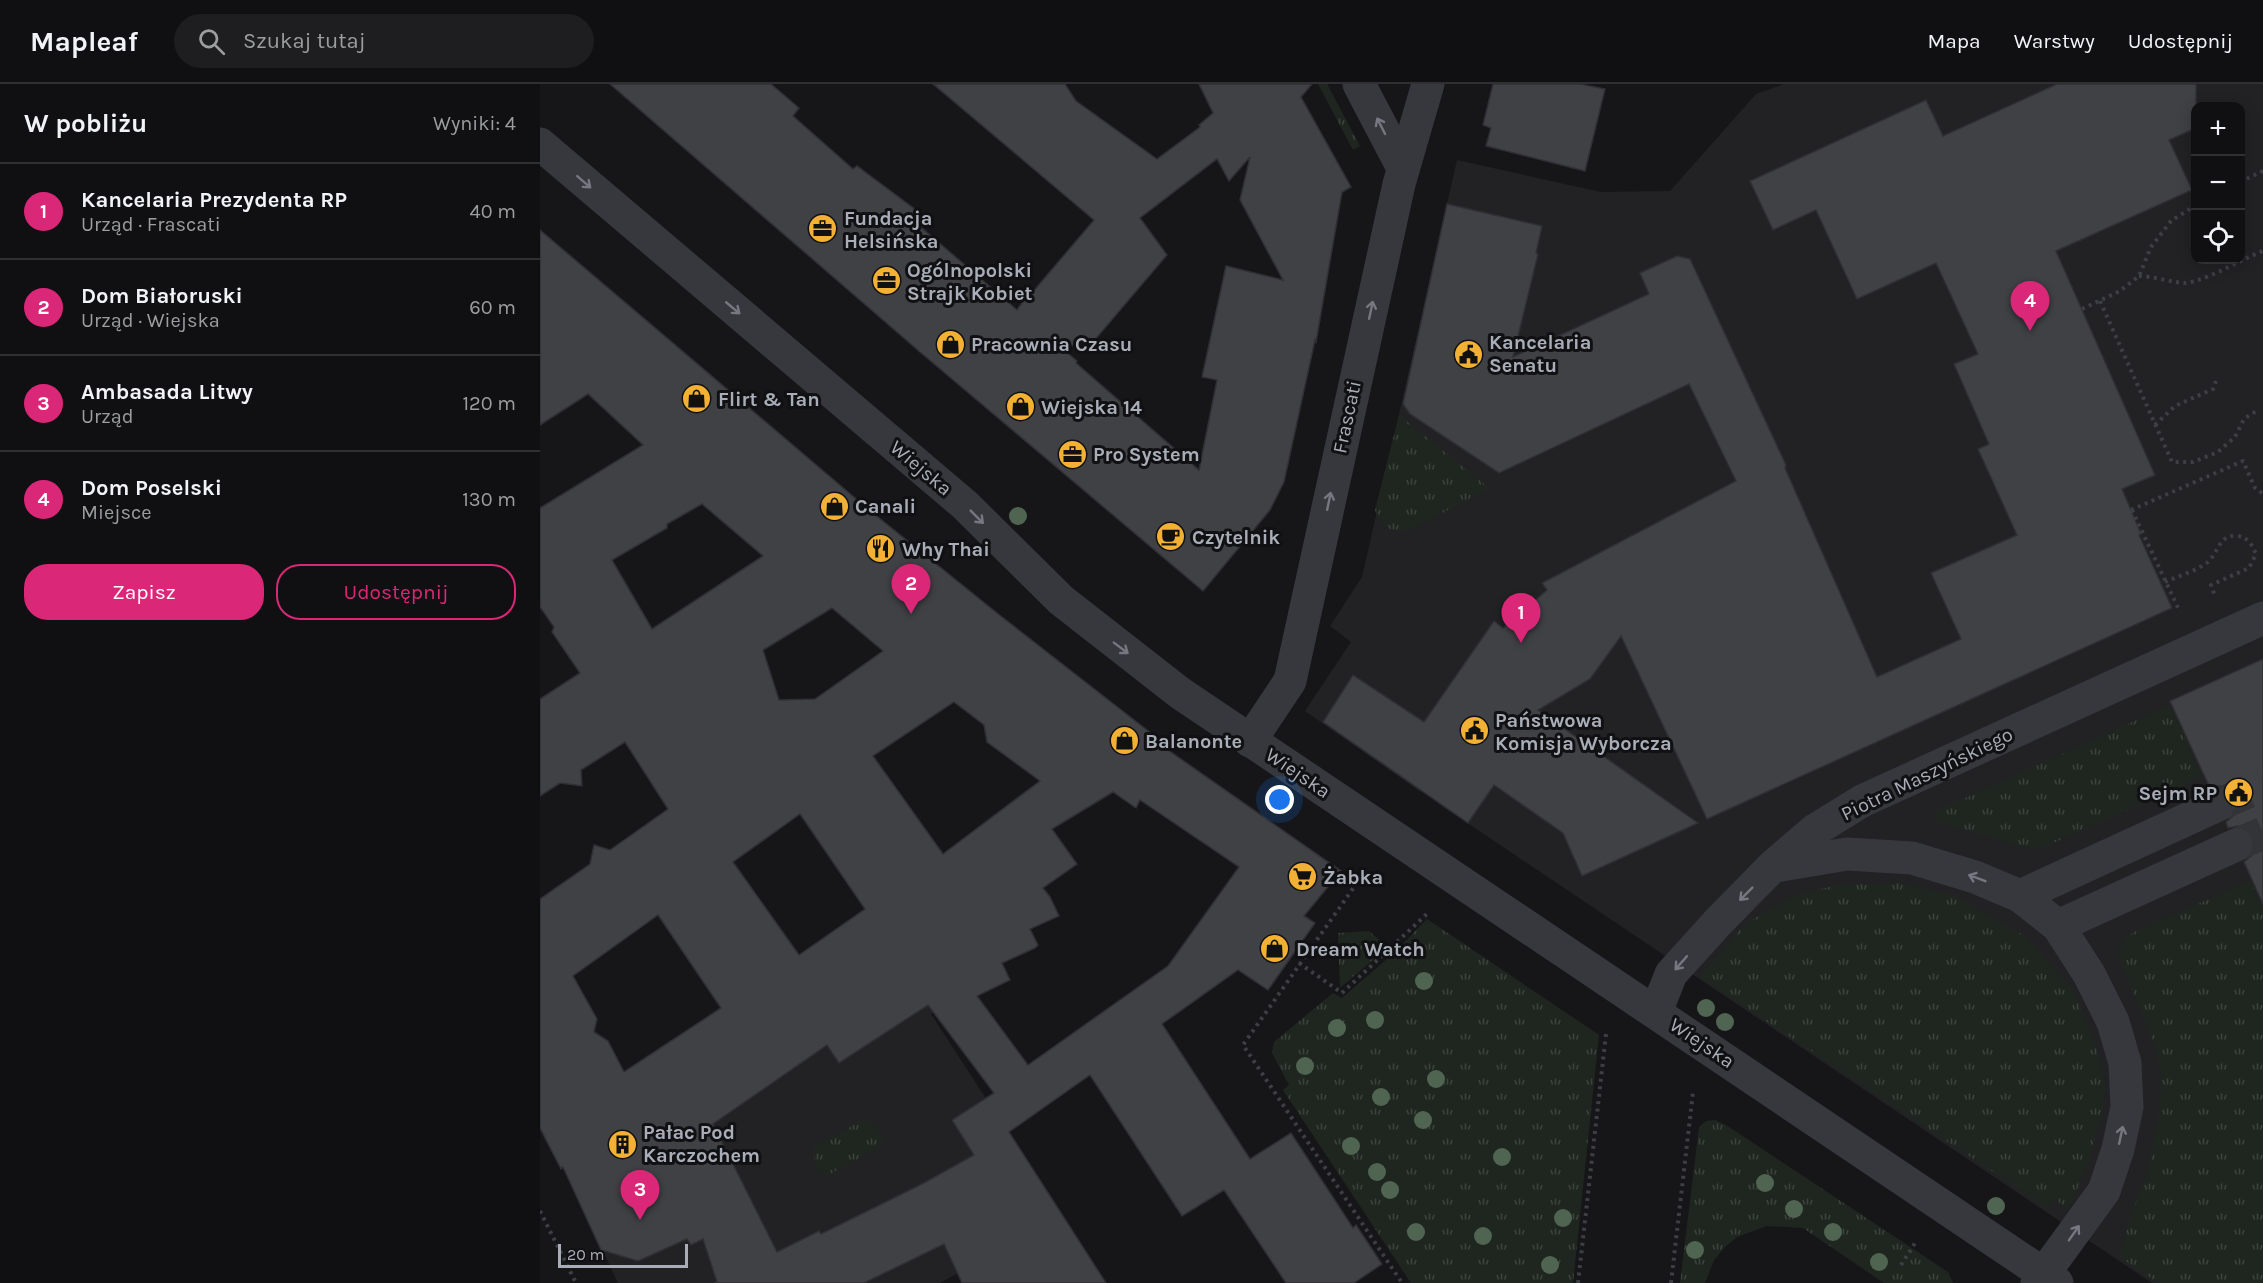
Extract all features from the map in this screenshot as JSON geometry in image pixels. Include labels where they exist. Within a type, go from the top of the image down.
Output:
[{"type":"street","points":[[1359,84],[1403,168]]},
{"type":"street","name":"Frascati","points":[[1250,741],[1290,681],[1403,168],[1428,84]]},
{"type":"street","name":"Wiejska","points":[[540,144],[965,505],[1061,600],[1180,693],[1597,975],[1656,1012],[2046,1280]]},
{"type":"street","name":"Piotra Maszyńskiego","points":[[1656,1012],[1671,974],[1773,866],[1815,830],[1862,801],[2263,618]]},
{"type":"street","points":[[2020,896],[2218,805]]},
{"type":"street","points":[[2058,926],[2236,845]]},
{"type":"street","points":[[1773,866],[1847,854],[1912,858],[1975,877],[2020,896],[2058,926],[2090,974],[2113,1022],[2125,1064],[2127,1107],[2118,1149],[2104,1191],[2046,1280]]},
{"type":"path","points":[[2245,180],[2263,171]]},
{"type":"path","points":[[2082,309],[2120,291],[2139,276],[2151,247],[2171,221],[2191,208]]},
{"type":"path","points":[[2139,276],[2154,276],[2184,283],[2263,251]]},
{"type":"path","points":[[2100,301],[2172,462],[2193,462],[2218,452],[2235,437],[2244,419],[2258,410]]},
{"type":"path","points":[[2155,425],[2175,406],[2213,389],[2216,381]]},
{"type":"path","points":[[2180,613],[2131,510],[2242,461],[2255,488],[2263,494]]},
{"type":"path","points":[[2165,582],[2201,567],[2210,560],[2224,538],[2231,535],[2243,536],[2251,543],[2256,554],[2248,568],[2211,585],[2216,596]]},
{"type":"path","points":[[1366,870],[1243,1045],[1402,1283]]},
{"type":"path","points":[[1299,963],[1342,993],[1428,913]]},
{"type":"path","points":[[1578,1283],[1606,1034]]},
{"type":"path","points":[[1671,1283],[1693,1092]]},
{"type":"path","points":[[540,1211],[576,1283]]},
{"type":"path","points":[[1901,1265],[1915,1243]]},
{"type":"shaded area","points":[[1784,84],[2263,84],[2263,1283],[2152,1283],[1439,804],[1440,801],[1422,789],[1421,792],[1305,711],[1351,642],[1330,626],[1362,577],[1457,160],[1601,192],[1670,191],[1756,94]]},
{"type":"shaded area","points":[[886,947],[934,1012],[931,1014],[1069,1226],[958,1273],[940,1283],[618,1283],[563,1167]]},
{"type":"green space","points":[[1318,84],[1327,84],[1360,146],[1353,150]]},
{"type":"green space","points":[[1399,415],[1489,488],[1411,530],[1399,531],[1384,525],[1375,510]]},
{"type":"green space","points":[[2170,705],[2202,777],[2040,849],[2026,848],[1939,822],[1935,817],[1938,810]]},
{"type":"green space","points":[[2250,881],[2263,909],[2263,1283],[2158,1283],[2120,1257],[2129,1220],[2149,1168],[2160,1106],[2161,1075],[2155,1045],[2119,958],[2120,949],[2124,940],[2134,932]]},
{"type":"green space","points":[[1899,883],[1952,895],[2026,937],[2072,989],[2096,1046],[2105,1086],[2101,1117],[2089,1160],[2069,1209],[2054,1199],[2047,1208],[1700,977],[1745,924],[1793,896],[1837,885]]},
{"type":"green space","points":[[1427,919],[1599,1035],[1573,1283],[1411,1283],[1283,1090],[1289,1085],[1272,1053],[1274,1042],[1333,993],[1342,998],[1396,951]]},
{"type":"green space","points":[[1369,931],[1388,947],[1340,988],[1338,933]]},
{"type":"green space","points":[[863,1120],[878,1128],[883,1145],[830,1174],[818,1173],[813,1152],[815,1146]]},
{"type":"green space","points":[[1715,1120],[1726,1125],[1948,1272],[1953,1283],[1884,1283],[1803,1228],[1767,1226],[1737,1237],[1725,1247],[1714,1260],[1705,1283],[1680,1283],[1699,1127],[1706,1121]]},
{"type":"building","points":[[610,84],[771,84],[799,108],[793,116],[853,169],[857,166],[920,213],[922,228],[1017,310],[1029,293],[1031,294],[1094,220],[933,84],[1065,84],[1076,101],[1157,159],[1200,127],[1199,125],[1213,113],[1199,84],[1312,84],[1301,97],[1351,187],[1342,192],[1316,342],[1315,340],[1284,482],[1270,510],[1203,591],[920,352]],"holes":[[[1250,157],[1240,200],[1283,280],[1226,266],[1202,377],[1217,380],[1199,470],[1053,341],[1087,349],[1167,255],[1140,218],[1217,159],[1229,181]]]},
{"type":"building","points":[[1493,84],[1580,84],[1605,89],[1585,171],[1486,146],[1491,128],[1483,125]]},
{"type":"building","points":[[2057,84],[2196,84],[2196,102],[2191,102],[2191,130],[2169,140],[2191,190],[2056,251],[2155,475],[2122,489],[2141,534],[2139,535],[2172,608],[1707,819],[1621,636],[1590,679],[1538,710],[1698,823],[1582,876],[1563,833],[1494,785],[1468,823],[1323,722],[1353,675],[1424,722],[1494,621],[1503,628],[1547,590],[1542,583],[1736,481],[1689,384],[1499,473],[1410,414],[1403,404],[1447,204],[1542,226],[1536,253],[1538,254],[1513,357],[1649,294],[1640,273],[1677,256],[1690,259],[1786,465],[1785,468],[1877,677],[1961,639],[1931,573],[2017,535],[1978,449],[1989,444],[1954,364],[1978,354],[1936,263],[1857,299],[1816,210],[1773,230],[1750,181],[1926,100],[1943,136]]},
{"type":"building","points":[[540,230],[868,509],[1170,748],[1168,750],[1341,871],[1304,916],[1315,923],[1268,990],[1238,970],[1162,1024],[1250,1159],[1291,1133],[1353,1228],[1356,1225],[1382,1264],[1354,1283],[1286,1283],[1224,1190],[1182,1216],[1090,1075],[1009,1132],[1106,1283],[962,1283],[944,1244],[864,1283],[714,1283],[717,1282],[703,1239],[691,1245],[687,1239],[638,1261],[601,1250],[563,1167],[561,1169],[540,1128],[540,899],[590,864],[594,845],[610,850],[668,809],[625,742],[581,770],[582,786],[560,783],[540,796],[540,699],[580,673],[552,632],[554,627],[540,607],[540,508],[643,445],[588,394],[540,425]],"holes":[[[702,504],[763,556],[652,629],[612,560],[667,528],[667,524]],[[832,608],[883,651],[815,699],[779,700],[763,650]],[[954,702],[984,725],[987,742],[1040,781],[943,854],[873,756]],[[1113,792],[1136,808],[1140,800],[1239,867],[1168,966],[1028,1065],[977,996],[1010,980],[1002,963],[1038,945],[1030,929],[1059,916],[1043,888],[1077,864],[1052,829]],[[800,814],[865,909],[799,955],[733,862]],[[658,915],[721,1008],[624,1072],[608,1041],[594,1032],[597,1019],[573,976]],[[928,1005],[994,1093],[952,1120],[974,1155],[922,1184],[821,1234],[819,1231],[777,1252],[713,1124],[827,1045],[839,1063]]]},
{"type":"building","name":"Sejm RP","points":[[2263,659],[2263,904],[2244,862],[2251,856],[2255,847],[2253,837],[2246,829],[2238,826],[2228,828],[2226,822],[2233,816],[2237,807],[2235,797],[2228,789],[2220,786],[2210,788],[2170,701]]},
{"type":"tunnel","points":[[2218,805],[2263,785]]},
{"type":"tunnel","points":[[2236,845],[2263,833]]},
{"type":"place","name":"Fundacja Helsińska","points":[[823,229]]},
{"type":"place","name":"Ogólnopolski Strajk Kobiet","points":[[886,281]]},
{"type":"place","name":"Dom Poselski","points":[[2030,331]]},
{"type":"place","name":"Pracownia Czasu","points":[[950,344]]},
{"type":"place","name":"Kancelaria Senatu","points":[[1468,354]]},
{"type":"place","name":"Flirt & Tan","points":[[697,399]]},
{"type":"place","name":"Wiejska 14","points":[[1020,407]]},
{"type":"place","name":"Pro System","points":[[1072,454]]},
{"type":"place","name":"Canali","points":[[834,506]]},
{"type":"place","name":"Czytelnik","points":[[1171,537]]},
{"type":"place","name":"Why Thai","points":[[881,549]]},
{"type":"place","name":"Dom Białoruski","points":[[911,614]]},
{"type":"place","name":"Kancelaria Prezydenta RP","points":[[1521,643]]},
{"type":"place","name":"Państwowa Komisja Wyborcza","points":[[1474,731]]},
{"type":"place","name":"Balanonte","points":[[1124,741]]},
{"type":"place","name":"Sejm RP","points":[[2238,793]]},
{"type":"place","name":"Żabka","points":[[1302,877]]},
{"type":"place","name":"Dream Watch","points":[[1275,949]]},
{"type":"place","name":"Pałac Pod Karczochem","points":[[622,1144]]},
{"type":"place","name":"Ambasada Litwy","points":[[640,1220]]}]
